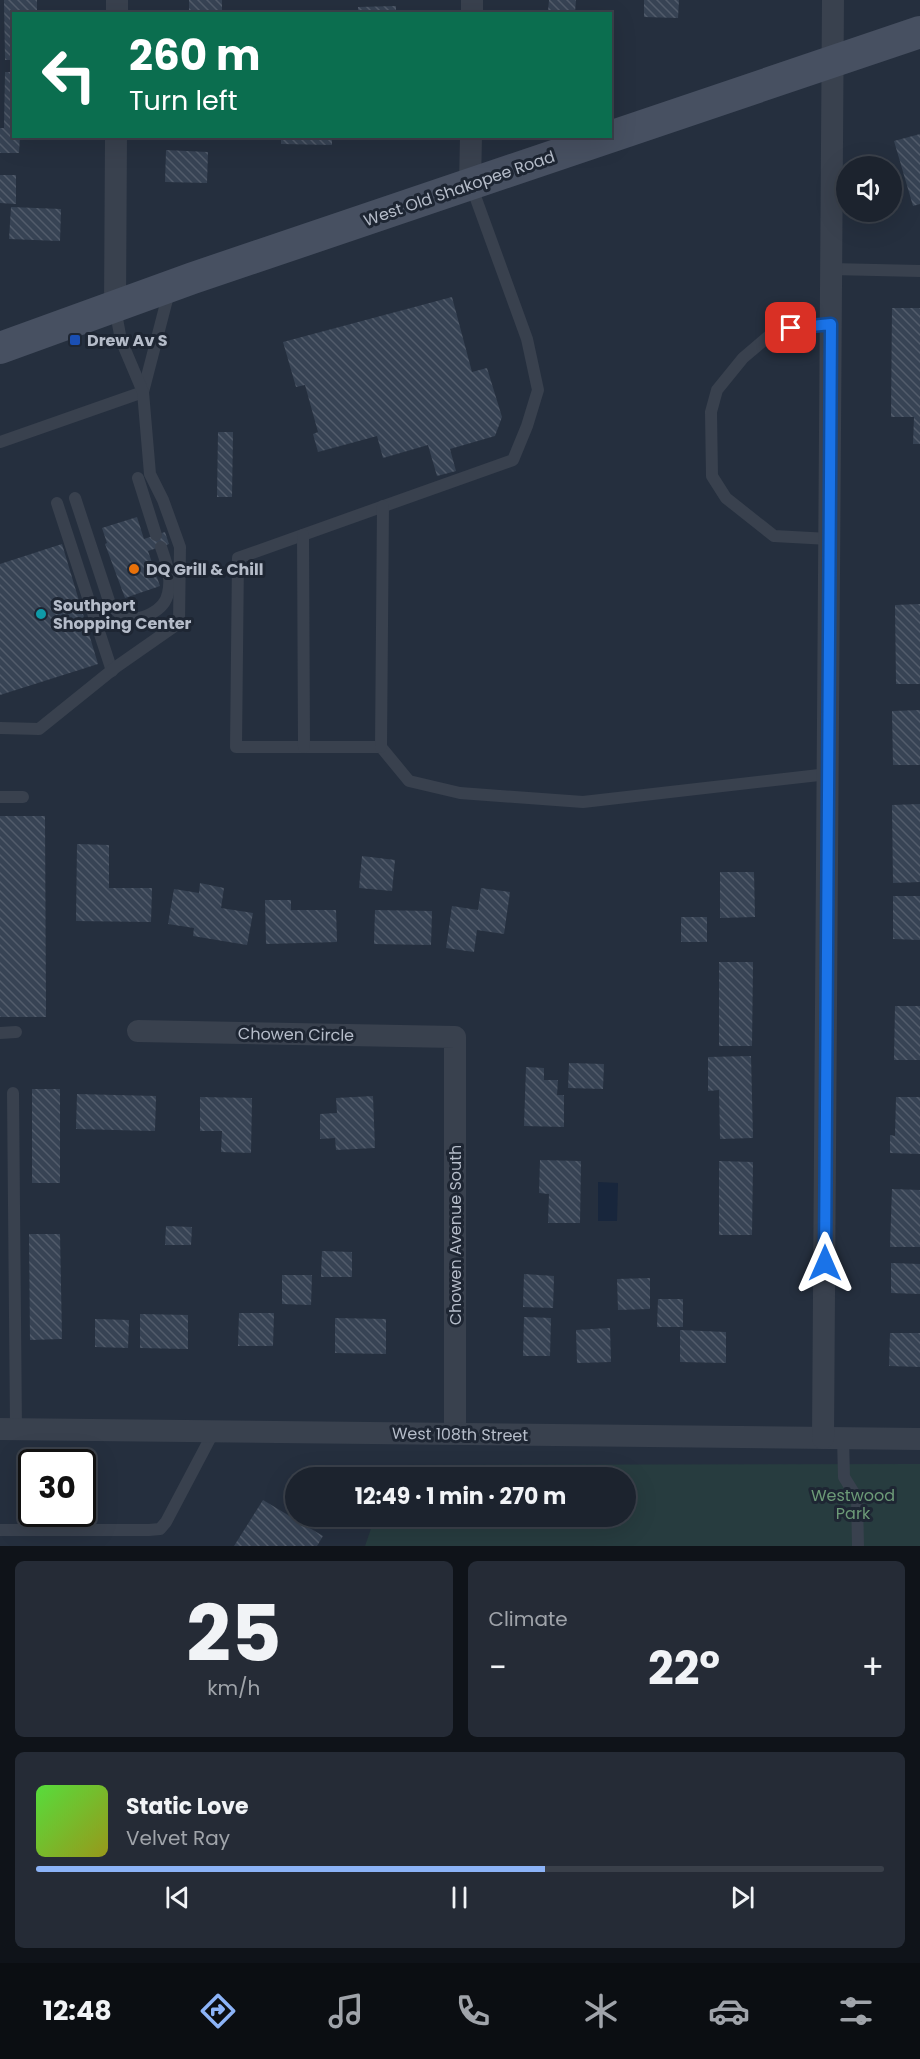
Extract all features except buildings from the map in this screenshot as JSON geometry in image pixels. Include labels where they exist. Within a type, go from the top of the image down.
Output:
[{"type":"main road","name":"West Old Shakopee Road","points":[[612,137],[920,32]]},
{"type":"main road","name":"West Old Shakopee Road","points":[[0,348],[171,286],[608,138]]},
{"type":"street","points":[[833,0],[828,774],[833,1438]]},
{"type":"street","points":[[115,306],[116,138]]},
{"type":"street","points":[[471,138],[471,184]]},
{"type":"street","name":"Chowen Circle","points":[[138,1031],[455,1038]]},
{"type":"street","name":"Chowen Avenue South","points":[[455,1038],[455,1433]]},
{"type":"street","name":"West 108th Street","points":[[8,1429],[920,1439]]},
{"type":"lane","points":[[381,747],[236,747],[238,558],[513,460],[538,390],[527,339],[471,184]]},
{"type":"lane","points":[[831,269],[920,271]]},
{"type":"lane","points":[[75,498],[110,604],[123,616],[137,619],[157,611],[168,595],[170,575],[159,541],[144,476],[143,392],[171,286]]},
{"type":"lane","points":[[115,306],[121,340],[143,392]]},
{"type":"lane","points":[[829,539],[774,536],[726,498],[712,476],[711,412],[717,390],[743,358],[776,330],[831,324]]},
{"type":"lane","points":[[0,442],[143,392]]},
{"type":"lane","points":[[0,728],[39,729],[112,671],[179,623],[180,547],[163,500],[144,476]]},
{"type":"lane","points":[[57,503],[112,671]]},
{"type":"lane","points":[[383,506],[381,747],[409,781],[460,793],[583,802],[828,774]]},
{"type":"lane","points":[[303,535],[304,747]]},
{"type":"lane","points":[[0,797],[23,797]]},
{"type":"lane","points":[[0,1033],[16,1032]]},
{"type":"lane","points":[[8,1429],[13,1093]]},
{"type":"lane","points":[[0,1530],[160,1529],[166,1522],[214,1431]]},
{"type":"lane","points":[[833,1438],[844,1477],[857,1498],[858,1546]]},
{"type":"green space","name":"Westwood Park","points":[[920,1464],[920,1546],[365,1546],[372,1527],[636,1527],[636,1467],[393,1467],[394,1465]]},
{"type":"water","points":[[598,1182],[618,1183],[617,1221],[598,1221]]},
{"type":"place","name":"Drew Av S","points":[[75,340]]},
{"type":"place","name":"DQ Grill & Chill","points":[[134,569]]},
{"type":"place","name":"Southport Shopping Center","points":[[41,614]]},
{"type":"route","points":[[791,328],[831,324],[825,1263]]}]
